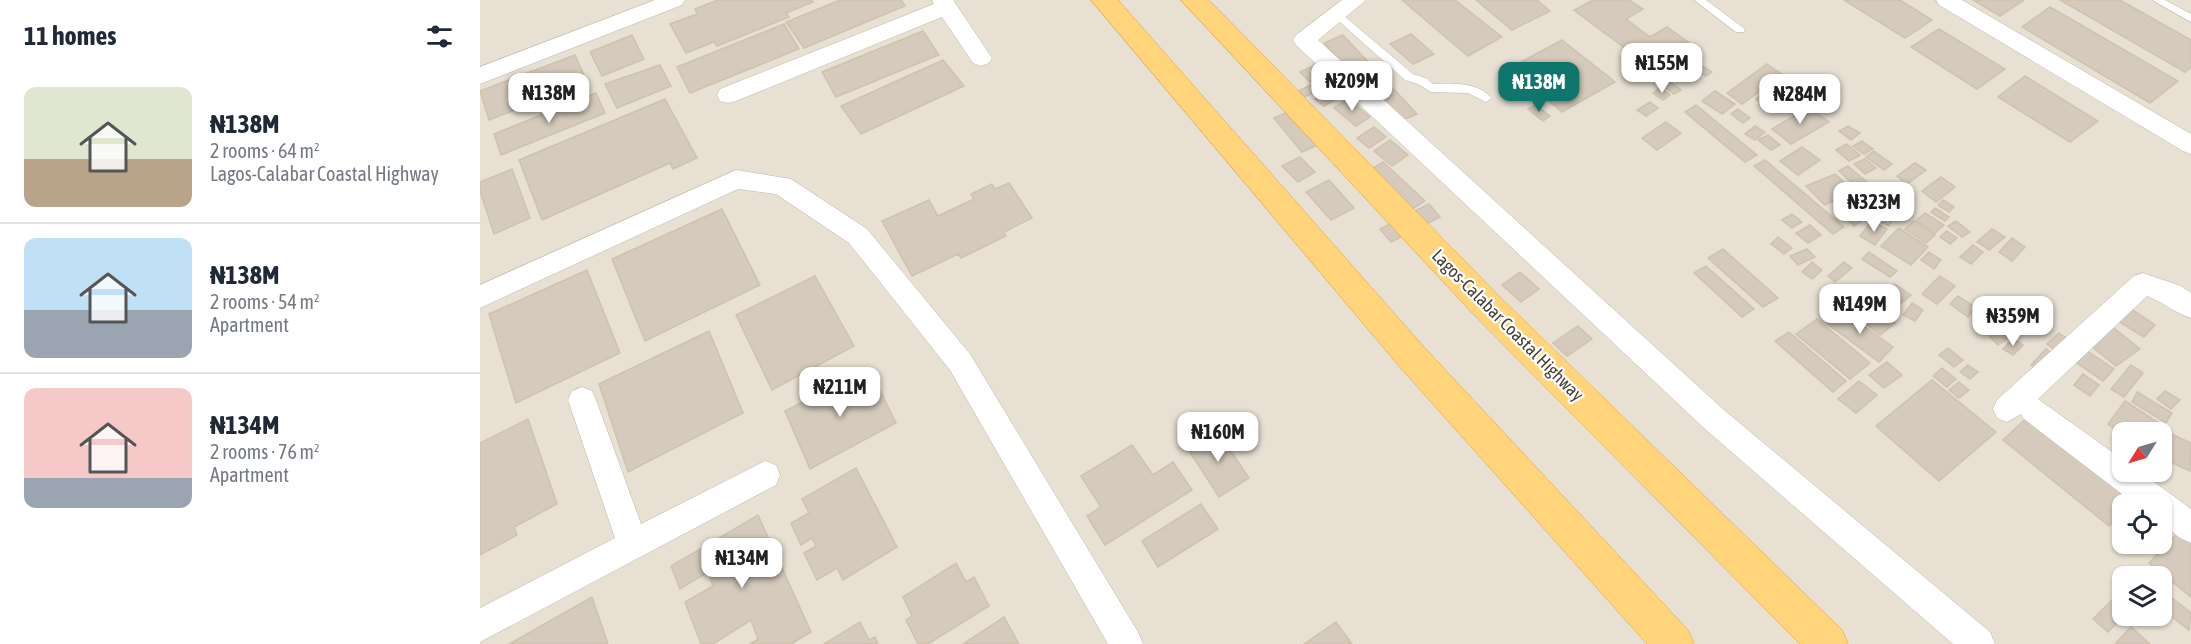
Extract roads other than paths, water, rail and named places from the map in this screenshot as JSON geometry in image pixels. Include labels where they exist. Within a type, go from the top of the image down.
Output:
[{"type":"highway","points":[[1104,0],[1411,356],[1674,644]]},
{"type":"highway","name":"Lagos-Calabar Coastal Highway","points":[[1194,0],[1488,308],[1828,644]]},
{"type":"street","points":[[480,76],[675,0]]},
{"type":"street","points":[[1356,0],[1304,40],[1714,419],[1978,644]]},
{"type":"street","points":[[1946,0],[2191,145]]},
{"type":"street","points":[[728,95],[945,3],[981,58]]},
{"type":"street","points":[[480,297],[736,179],[782,186],[858,236],[960,362],[1126,644]]},
{"type":"street","points":[[2144,494],[2021,409],[2143,284],[2172,294],[2191,307]]},
{"type":"street","points":[[582,400],[633,544]]},
{"type":"street","points":[[480,626],[765,475]]},
{"type":"street","points":[[2172,514],[2191,528]]},
{"type":"lane","points":[[2157,0],[2191,18]]},
{"type":"lane","points":[[1701,1],[1740,29]]},
{"type":"lane","points":[[1337,14],[1408,77],[1422,81],[1431,88],[1470,89],[1486,98]]}]
